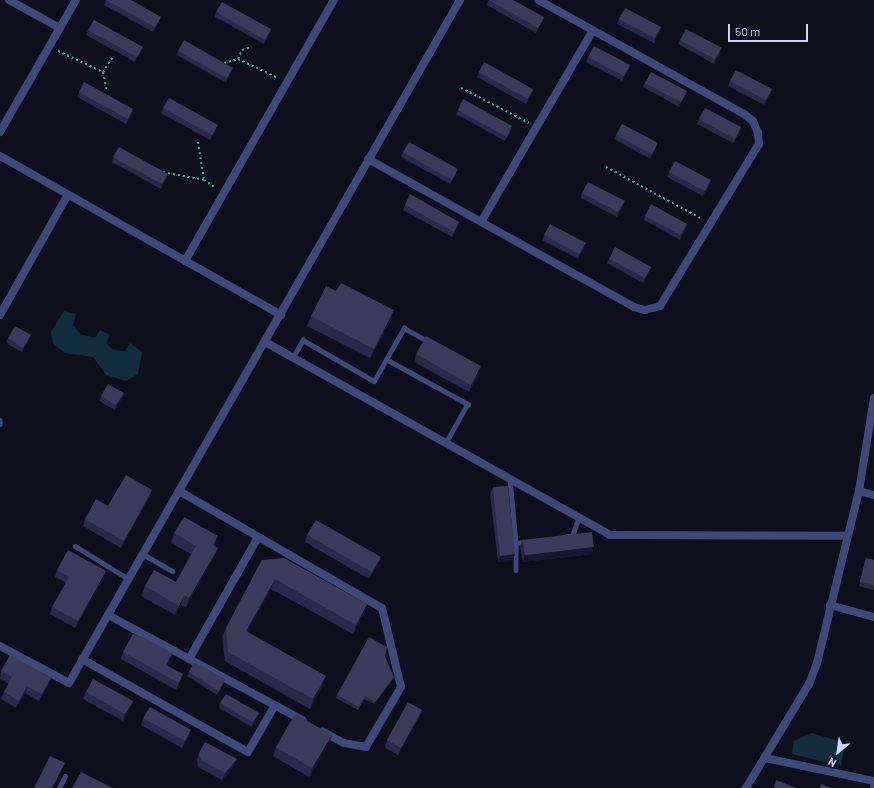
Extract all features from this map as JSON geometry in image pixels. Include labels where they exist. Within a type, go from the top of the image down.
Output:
[{"type":"street","points":[[9,0],[60,28]]},
{"type":"street","points":[[0,132],[76,0]]},
{"type":"street","points":[[185,261],[334,0]]},
{"type":"street","points":[[0,646],[69,683],[460,0]]},
{"type":"street","points":[[368,159],[481,222],[645,310],[660,306],[759,144],[753,121],[538,0]]},
{"type":"street","points":[[481,222],[593,30]]},
{"type":"street","points":[[0,156],[67,196],[281,315]]},
{"type":"street","points":[[0,315],[67,196]]},
{"type":"street","points":[[265,342],[610,535],[847,536]]},
{"type":"street","points":[[746,788],[809,684],[859,491],[874,398]]},
{"type":"street","points":[[108,615],[344,743],[366,747],[401,687],[382,608],[179,491]]},
{"type":"street","points":[[859,491],[874,495]]},
{"type":"street","points":[[189,659],[258,537]]},
{"type":"street","points":[[830,605],[874,617]]},
{"type":"street","points":[[82,659],[248,752],[275,705]]},
{"type":"street","points":[[765,758],[874,781]]},
{"type":"lane","points":[[293,357],[303,340],[374,381],[404,328],[422,338]]},
{"type":"lane","points":[[386,359],[468,404],[446,442]]},
{"type":"lane","points":[[510,478],[516,543],[516,570]]},
{"type":"lane","points":[[558,538],[572,536],[579,517]]},
{"type":"lane","points":[[516,543],[537,540]]},
{"type":"lane","points":[[75,546],[129,579]]},
{"type":"lane","points":[[143,554],[172,571]]},
{"type":"lane","points":[[59,788],[65,776]]},
{"type":"path","points":[[49,47],[103,72]]},
{"type":"path","points":[[238,59],[242,50],[251,47]]},
{"type":"path","points":[[106,91],[103,72],[112,58]]},
{"type":"path","points":[[224,63],[238,59],[287,82]]},
{"type":"path","points":[[461,88],[537,127]]},
{"type":"path","points":[[198,142],[204,180]]},
{"type":"path","points":[[606,166],[711,223]]},
{"type":"path","points":[[163,172],[204,180],[223,193]]},
{"type":"water","points":[[64,311],[76,314],[73,325],[80,334],[95,338],[100,330],[110,335],[106,343],[113,350],[125,351],[130,343],[142,352],[138,374],[126,381],[106,375],[93,357],[65,353],[53,343],[51,332]]},
{"type":"water","points":[[812,733],[845,743],[841,766],[792,754],[794,741]]},
{"type":"building","points":[[106,0],[131,0],[161,17],[155,27]]},
{"type":"building","points":[[489,0],[513,0],[544,17],[538,28]]},
{"type":"building","points":[[222,2],[271,29],[265,40],[216,12]]},
{"type":"building","points":[[625,8],[661,27],[655,38],[619,19]]},
{"type":"building","points":[[94,20],[143,47],[137,57],[88,30]]},
{"type":"building","points":[[686,29],[722,48],[715,59],[680,40]]},
{"type":"building","points":[[184,40],[233,68],[227,78],[178,51]]},
{"type":"building","points":[[594,46],[630,65],[624,76],[588,57]]},
{"type":"building","points":[[484,62],[533,89],[528,99],[479,72]]},
{"type":"building","points":[[736,70],[772,89],[766,100],[730,81]]},
{"type":"building","points":[[651,72],[687,91],[681,102],[645,83]]},
{"type":"building","points":[[84,82],[133,109],[128,119],[79,92]]},
{"type":"building","points":[[169,98],[218,125],[212,135],[163,108]]},
{"type":"building","points":[[463,99],[512,126],[507,137],[458,110]]},
{"type":"building","points":[[705,108],[741,127],[735,139],[699,119]]},
{"type":"building","points":[[622,124],[658,143],[652,154],[616,135]]},
{"type":"building","points":[[409,142],[458,169],[452,180],[403,152]]},
{"type":"building","points":[[119,147],[168,174],[162,184],[113,157]]},
{"type":"building","points":[[675,161],[711,180],[705,191],[669,172]]},
{"type":"building","points":[[588,182],[625,201],[618,212],[582,193]]},
{"type":"building","points":[[410,194],[459,222],[454,232],[405,205]]},
{"type":"building","points":[[651,204],[687,224],[681,235],[645,216]]},
{"type":"building","points":[[550,224],[586,243],[579,254],[544,235]]},
{"type":"building","points":[[615,247],[651,267],[645,278],[609,259]]},
{"type":"building","points":[[341,283],[394,310],[374,349],[311,316],[326,286],[336,291]]},
{"type":"building","points":[[15,326],[31,335],[23,348],[8,338]]},
{"type":"building","points":[[426,336],[481,366],[471,385],[416,354]]},
{"type":"building","points":[[108,384],[124,393],[116,405],[101,396]]},
{"type":"building","points":[[126,475],[152,490],[124,541],[85,519],[96,499],[108,506]]},
{"type":"building","points":[[508,486],[515,554],[500,556],[493,487]]},
{"type":"building","points":[[184,517],[218,536],[213,545],[218,548],[189,598],[184,595],[179,606],[145,586],[154,570],[176,582],[196,546],[174,533]]},
{"type":"building","points":[[316,520],[381,557],[372,572],[307,535]]},
{"type":"building","points":[[592,532],[594,547],[525,555],[522,540]]},
{"type":"building","points":[[68,550],[106,571],[78,621],[52,607],[69,577],[57,570]]},
{"type":"building","points":[[284,558],[367,604],[356,625],[275,579],[246,631],[326,676],[313,699],[228,652],[226,628],[262,560]]},
{"type":"building","points":[[866,558],[874,560],[874,585],[860,581]]},
{"type":"building","points":[[133,634],[151,641],[172,653],[166,665],[183,674],[179,683],[123,652]]},
{"type":"building","points":[[369,637],[387,647],[385,657],[394,677],[375,702],[365,696],[359,707],[337,695]]},
{"type":"building","points":[[10,655],[51,678],[42,694],[27,686],[19,701],[4,692],[12,677],[1,671]]},
{"type":"building","points":[[194,662],[225,679],[219,691],[189,672]]},
{"type":"building","points":[[93,679],[133,701],[125,714],[86,692]]},
{"type":"building","points":[[226,694],[259,713],[253,722],[220,703]]},
{"type":"building","points":[[408,702],[422,710],[401,748],[387,740]]},
{"type":"building","points":[[150,707],[191,730],[185,741],[143,718]]},
{"type":"building","points":[[295,714],[332,735],[312,768],[276,747]]},
{"type":"building","points":[[205,742],[237,759],[225,773],[201,760],[199,753]]},
{"type":"building","points":[[50,756],[65,763],[52,788],[34,788]]},
{"type":"building","points":[[81,772],[113,788],[72,788]]},
{"type":"building","points":[[776,780],[796,788],[774,788]]},
{"type":"building","points":[[821,784],[831,788],[820,788]]}]
